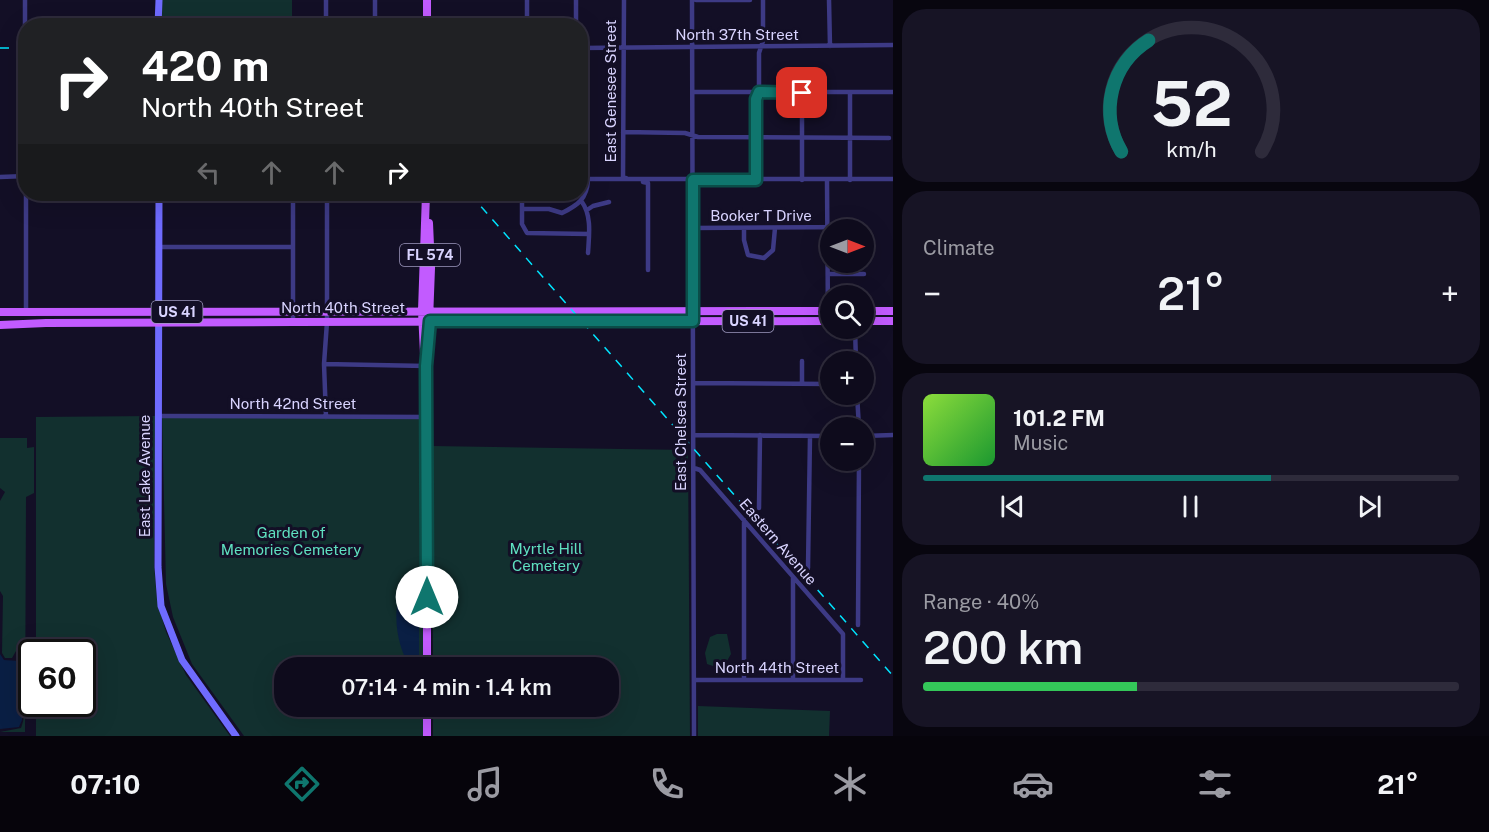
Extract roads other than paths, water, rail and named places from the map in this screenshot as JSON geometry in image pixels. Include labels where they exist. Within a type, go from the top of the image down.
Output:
[{"type":"main road","points":[[427,0],[427,18]]},
{"type":"main road","name":"FL 574","points":[[426,201],[430,253],[426,311],[427,657]]},
{"type":"main road","name":"North 40th Street","points":[[0,312],[820,311]]},
{"type":"main road","points":[[874,311],[893,311]]},
{"type":"main road","name":"North 40th Street","points":[[0,325],[158,322],[820,321]]},
{"type":"main road","points":[[874,321],[893,321]]},
{"type":"main road","points":[[427,717],[427,736]]},
{"type":"street","points":[[25,0],[25,18]]},
{"type":"street","points":[[158,18],[159,0]]},
{"type":"street","points":[[326,0],[326,18]]},
{"type":"street","points":[[375,0],[375,18]]},
{"type":"street","points":[[527,0],[527,18]]},
{"type":"street","points":[[576,0],[576,18]]},
{"type":"street","name":"East Genesee Street","points":[[624,0],[623,178],[648,183],[648,270]]},
{"type":"street","points":[[694,0],[750,0]]},
{"type":"street","name":"East Chelsea Street","points":[[694,0],[692,47],[694,736]]},
{"type":"street","points":[[756,180],[756,99],[759,92],[759,52],[763,46],[762,0]]},
{"type":"street","points":[[829,0],[830,46]]},
{"type":"street","name":"North 37th Street","points":[[588,48],[893,45]]},
{"type":"street","points":[[693,92],[893,92]]},
{"type":"street","points":[[802,93],[802,180]]},
{"type":"street","points":[[850,93],[850,180]]},
{"type":"street","points":[[623,132],[685,132],[693,136],[756,138],[889,138]]},
{"type":"street","points":[[0,177],[18,176]]},
{"type":"street","points":[[588,191],[588,180],[893,179]]},
{"type":"street","points":[[827,181],[827,219]]},
{"type":"street","points":[[26,201],[26,312]]},
{"type":"street","name":"East Lake Avenue","points":[[159,201],[158,567],[161,606],[182,660],[237,736]]},
{"type":"street","points":[[292,322],[293,201]]},
{"type":"street","points":[[326,417],[324,364],[327,322],[327,201]]},
{"type":"street","points":[[522,201],[523,228],[527,233],[589,234]]},
{"type":"street","points":[[522,209],[549,209],[562,213],[582,202],[587,210],[588,253]]},
{"type":"street","points":[[587,210],[592,206],[609,202]]},
{"type":"street","name":"Booker T Drive","points":[[693,228],[820,227]]},
{"type":"street","points":[[744,229],[748,255],[764,258],[773,250],[775,228]]},
{"type":"street","points":[[158,247],[293,247]]},
{"type":"street","points":[[829,285],[828,274],[864,274]]},
{"type":"street","points":[[516,311],[516,321]]},
{"type":"street","points":[[610,311],[610,321]]},
{"type":"street","points":[[763,311],[763,321]]},
{"type":"street","points":[[802,311],[802,321]]},
{"type":"street","points":[[74,312],[74,323]]},
{"type":"street","points":[[226,312],[226,322]]},
{"type":"street","points":[[802,361],[802,384]]},
{"type":"street","points":[[324,364],[426,366]]},
{"type":"street","points":[[693,383],[820,384]]},
{"type":"street","name":"North 42nd Street","points":[[159,416],[427,417]]},
{"type":"street","points":[[693,435],[820,436]]},
{"type":"street","points":[[759,508],[760,435]]},
{"type":"street","points":[[874,435],[893,435]]},
{"type":"street","points":[[808,568],[810,436]]},
{"type":"street","name":"Eastern Avenue","points":[[694,468],[700,470],[843,634],[843,680]]},
{"type":"street","points":[[858,625],[859,471]]},
{"type":"street","points":[[744,520],[744,680]]},
{"type":"street","points":[[793,577],[794,680]]},
{"type":"street","name":"North 44th Street","points":[[694,680],[861,680]]},
{"type":"water","points":[[409,578],[417,580],[419,587],[419,657],[406,657],[398,635],[397,609],[403,586]]},
{"type":"water","points":[[0,654],[4,660],[18,661],[18,717],[22,717],[19,727],[0,729]]},
{"type":"railway","points":[[0,48],[18,48]]},
{"type":"railway","points":[[476,201],[893,676]]},
{"type":"park label","name":"Garden of Memories Cemetery","points":[[291,542]]},
{"type":"park label","name":"Myrtle Hill Cemetery","points":[[546,558]]}]
